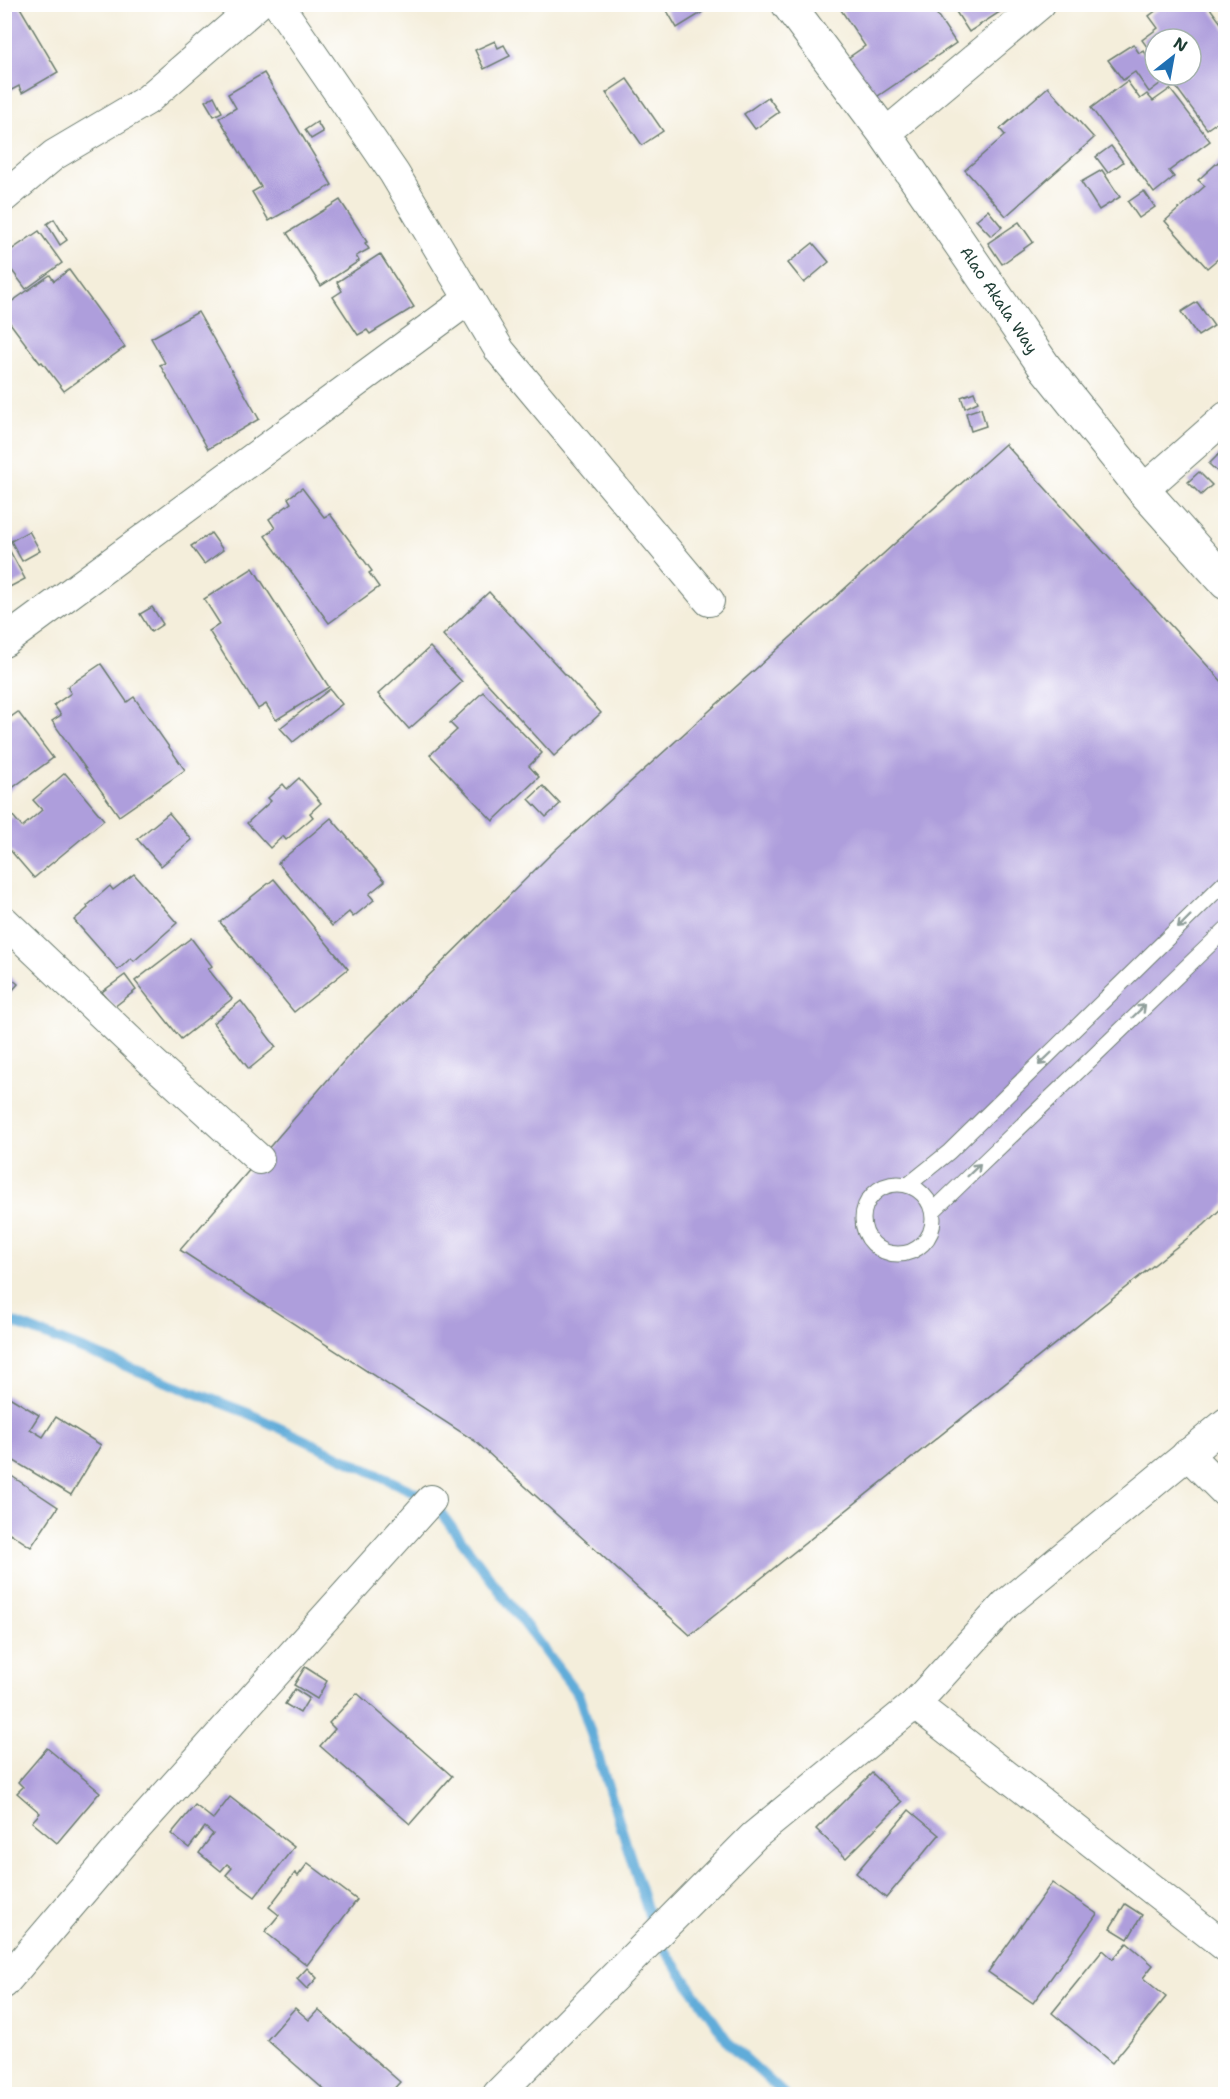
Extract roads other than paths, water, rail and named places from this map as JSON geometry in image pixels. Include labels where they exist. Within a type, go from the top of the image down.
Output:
[{"type":"street","points":[[4,197],[54,155],[147,100],[258,4]]},
{"type":"street","points":[[278,4],[394,173],[500,351],[709,601]]},
{"type":"street","name":"Alao Akala Way","points":[[788,4],[885,134],[1044,366],[1143,489],[1226,583]]},
{"type":"street","points":[[885,134],[1040,4]]},
{"type":"street","points":[[4,642],[469,299]]},
{"type":"street","points":[[1143,489],[1226,417]]},
{"type":"street","points":[[4,921],[259,1159]]},
{"type":"street","points":[[498,2094],[754,1836],[915,1704],[1006,1604],[1226,1423]]},
{"type":"street","points":[[1187,1454],[1226,1493]]},
{"type":"street","points":[[4,1983],[131,1834],[431,1500]]},
{"type":"street","points":[[915,1704],[1226,1947]]},
{"type":"lane","points":[[908,1185],[949,1152],[1226,881]]},
{"type":"lane","points":[[933,1211],[1226,929]]},
{"type":"lane","points":[[889,1185],[908,1185],[928,1200],[933,1211],[933,1230],[923,1245],[907,1254],[888,1254],[873,1244],[864,1228],[864,1210],[873,1194],[889,1185]]},
{"type":"waterway","points":[[4,1319],[250,1414],[431,1500],[579,1696],[656,1937],[729,2043],[784,2094]]}]
